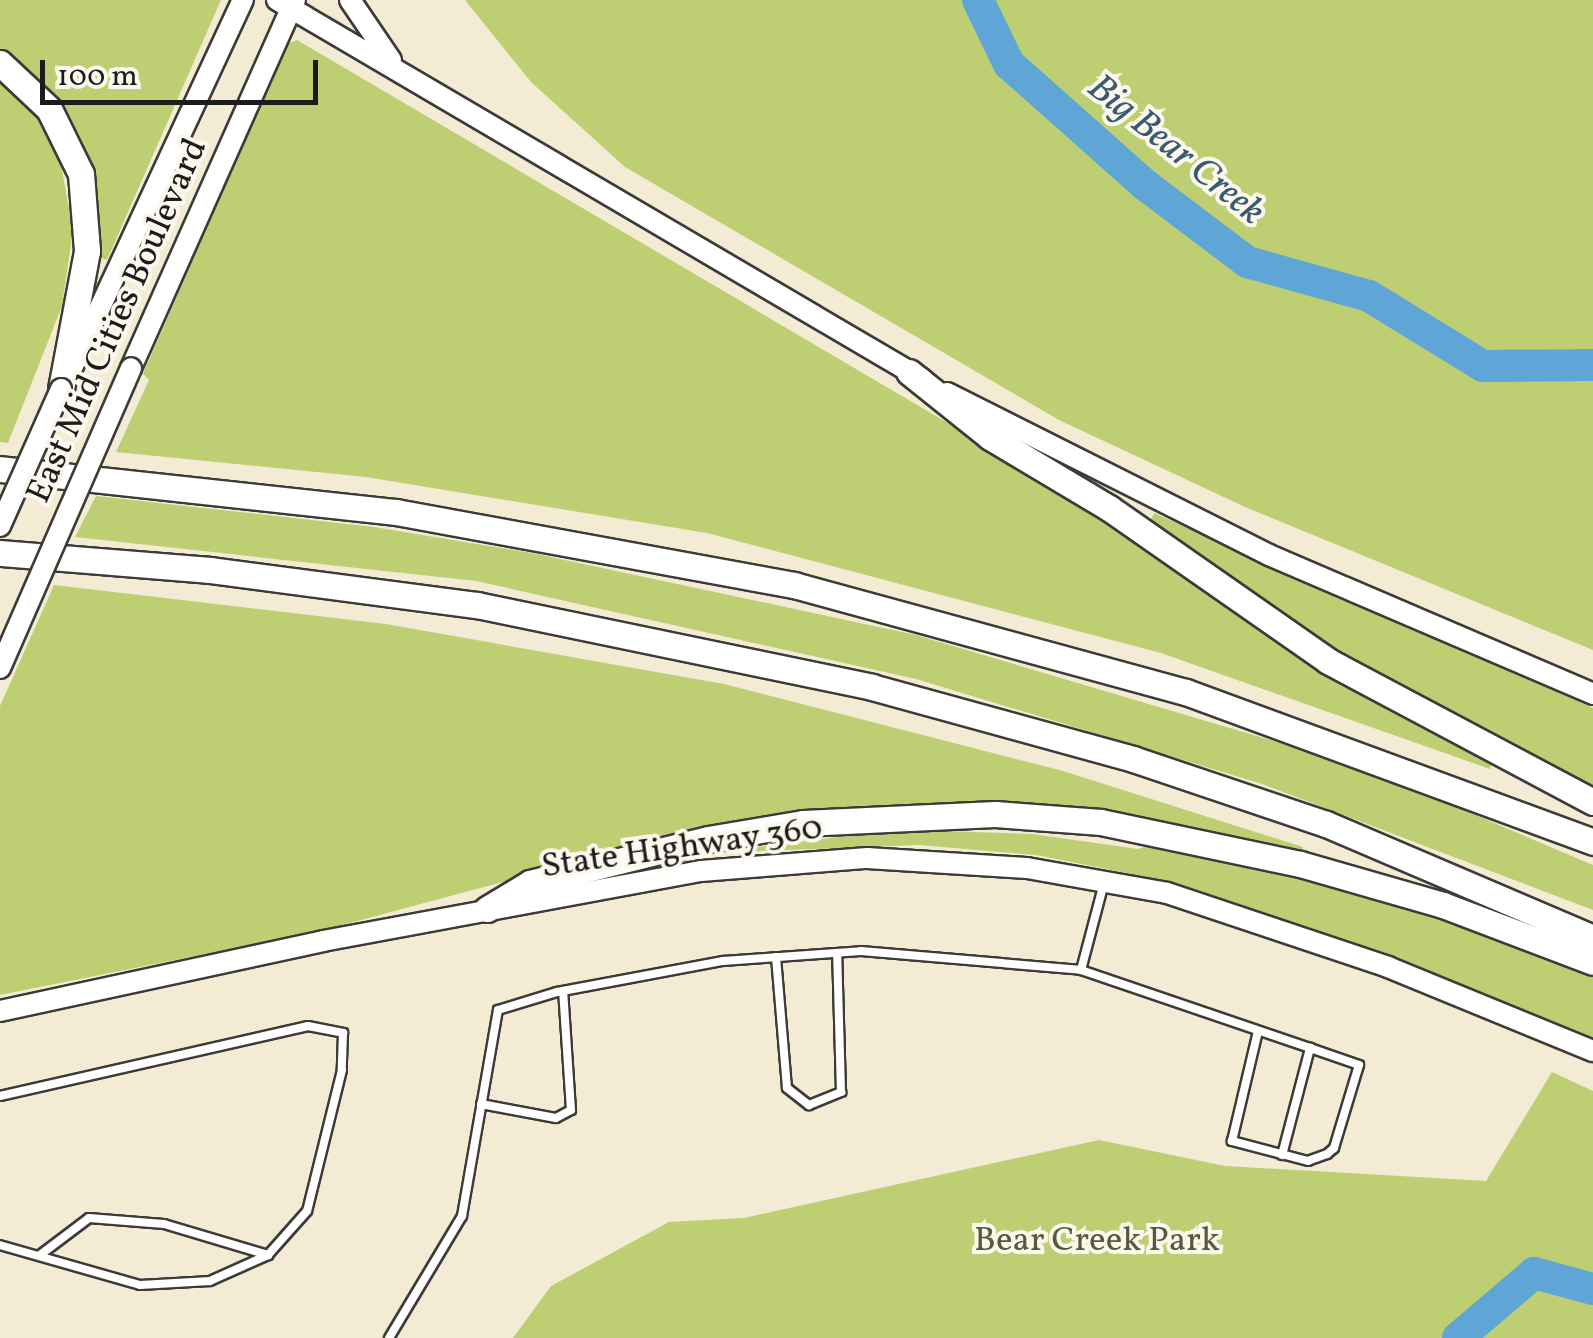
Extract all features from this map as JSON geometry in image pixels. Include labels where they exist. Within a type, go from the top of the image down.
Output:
[{"type":"highway","points":[[0,63],[49,109],[81,174],[86,251],[61,389]]},
{"type":"highway","points":[[909,372],[990,437],[1109,508],[1328,660],[1593,802]]},
{"type":"highway","points":[[2,469],[435,518],[794,584],[1186,692],[1593,842]]},
{"type":"highway","points":[[0,553],[210,570],[477,606],[872,687],[1133,759],[1326,824],[1593,938]]},
{"type":"highway","points":[[487,909],[530,883],[708,839],[822,821],[995,814],[1101,822],[1300,864],[1444,905],[1593,962]]},
{"type":"main road","name":"East Mid Cities Boulevard","points":[[0,526],[243,0]]},
{"type":"main road","points":[[350,0],[395,65]]},
{"type":"main road","name":"East Mid Cities Boulevard","points":[[0,668],[288,3]]},
{"type":"main road","points":[[288,3],[909,372],[1269,555],[1593,694]]},
{"type":"main road","name":"State Highway 360","points":[[3,1011],[487,909],[768,862],[949,861],[1105,878],[1270,924],[1593,1051]]},
{"type":"lane","points":[[1081,970],[1105,878]]},
{"type":"lane","points":[[776,957],[787,1088],[808,1105],[841,1092],[838,953]]},
{"type":"lane","points":[[388,1338],[462,1216],[498,1010],[563,991],[776,957],[838,953],[1081,970],[1258,1030],[1359,1065],[1334,1148],[1308,1161],[1236,1144],[1230,1134],[1258,1030]]},
{"type":"lane","points":[[482,1104],[556,1118],[570,1110],[563,991]]},
{"type":"lane","points":[[0,1096],[308,1026],[343,1033],[342,1070],[306,1211],[268,1256],[210,1281],[140,1285],[0,1245]]},
{"type":"lane","points":[[1282,1155],[1310,1048]]},
{"type":"lane","points":[[40,1255],[89,1218],[164,1224],[268,1256]]},
{"type":"green space","points":[[0,0],[221,0],[107,260],[96,256],[93,190],[0,52]]},
{"type":"green space","points":[[465,0],[1593,0],[1593,650],[1245,507],[1059,420],[625,167],[531,82]]},
{"type":"green space","points":[[297,40],[1060,489],[1493,760],[1490,769],[1161,653],[707,533],[366,477],[116,452],[149,380],[143,374],[287,44]]},
{"type":"green space","points":[[0,79],[38,116],[58,149],[73,230],[62,306],[8,443],[0,442]]},
{"type":"green space","points":[[96,496],[374,527],[532,553],[916,635],[1287,745],[1452,805],[1593,865],[1593,910],[1262,784],[916,679],[476,581],[75,537]]},
{"type":"green space","points":[[1154,513],[1593,708],[1593,790],[1370,674],[1149,524]]},
{"type":"green space","points":[[54,585],[386,624],[724,684],[1063,771],[1303,847],[1301,856],[1082,812],[648,843],[320,931],[0,995],[0,706]]},
{"type":"green space","points":[[870,833],[1032,834],[1138,849],[1155,844],[1240,860],[1433,914],[1547,954],[1546,959],[1593,978],[1593,1039],[1389,954],[1127,873],[1036,855],[919,845],[711,853]]},
{"type":"green space","name":"Bear Creek Park","points":[[1552,1072],[1593,1091],[1593,1338],[513,1338],[551,1286],[669,1222],[744,1218],[1099,1140],[1225,1166],[1486,1181]]},
{"type":"waterway","name":"Big Bear Creek","points":[[978,0],[1009,64],[1144,184],[1247,262],[1369,296],[1483,366],[1593,365]]},
{"type":"waterway","points":[[1458,1338],[1534,1273],[1593,1289]]}]
